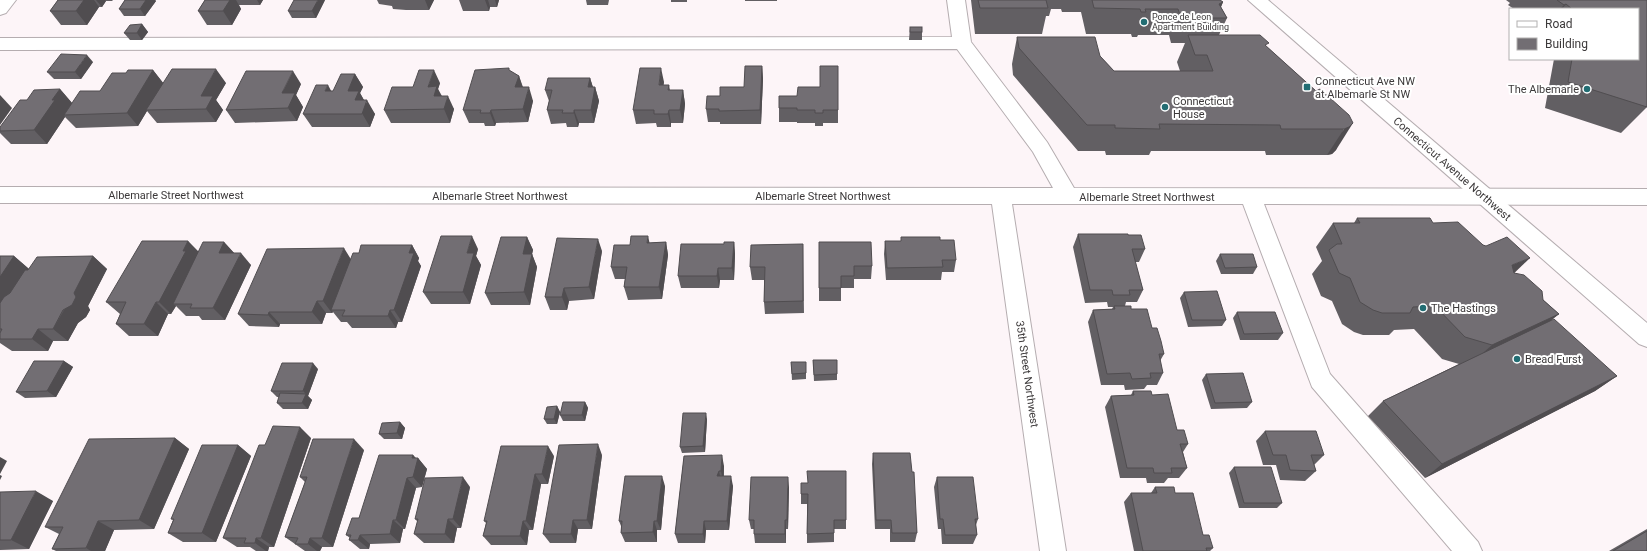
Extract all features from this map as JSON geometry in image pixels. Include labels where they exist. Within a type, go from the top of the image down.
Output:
[{"type":"street","points":[[0,9],[7,0]]},
{"type":"street","points":[[956,0],[962,43],[1040,147],[1068,197]]},
{"type":"street","name":"Connecticut Avenue Northwest","points":[[1257,0],[1647,337]]},
{"type":"street","points":[[0,44],[962,43]]},
{"type":"street","name":"Albemarle Street Northwest","points":[[0,195],[1647,197]]},
{"type":"street","name":"35th Street Northwest","points":[[1001,197],[1053,551]]},
{"type":"street","points":[[1251,197],[1320,380],[1469,551]]},
{"type":"building","points":[[58,0],[84,0],[76,11],[50,11]]},
{"type":"building","points":[[125,0],[146,0],[140,9],[119,9]]},
{"type":"building","points":[[205,0],[230,0],[223,11],[198,11]]},
{"type":"building","points":[[294,0],[318,0],[312,11],[288,11]]},
{"type":"building","points":[[978,0],[1046,0],[1048,8],[980,8]]},
{"type":"building","points":[[1092,0],[1220,0],[1223,2],[1219,4],[1227,18],[1181,18],[1178,9],[1145,9],[1146,12],[1141,12],[1140,9],[1094,8]]},
{"type":"building","points":[[1557,0],[1647,0],[1647,107],[1568,82],[1572,60],[1639,60],[1639,8],[1571,8],[1566,4],[1564,5]]},
{"type":"building","points":[[142,24],[137,33],[124,33],[130,25]]},
{"type":"building","points":[[910,27],[922,27],[922,32],[910,32]]},
{"type":"building","points":[[1188,35],[1260,35],[1269,43],[1265,45],[1316,91],[1320,89],[1349,115],[1353,123],[1344,129],[1281,129],[1280,125],[1159,124],[1160,129],[1115,128],[1115,125],[1087,125],[1019,48],[1017,37],[1095,37],[1100,56],[1114,71],[1213,71],[1207,55],[1195,55]]},
{"type":"building","points":[[61,54],[87,55],[75,72],[47,72]]},
{"type":"building","points":[[745,66],[762,66],[760,110],[719,111],[719,109],[706,109],[707,96],[720,96],[720,87],[744,87]]},
{"type":"building","points":[[820,66],[838,66],[838,110],[823,110],[823,113],[815,113],[815,110],[779,108],[779,96],[797,96],[798,87],[820,87]]},
{"type":"building","points":[[509,68],[509,70],[519,76],[515,87],[529,87],[523,109],[491,110],[490,113],[480,113],[481,110],[463,110],[475,70]]},
{"type":"building","points":[[640,68],[661,68],[659,85],[669,85],[668,90],[683,90],[680,110],[669,110],[668,114],[654,114],[654,110],[633,110]]},
{"type":"building","points":[[172,69],[216,69],[201,96],[213,96],[206,109],[146,110]]},
{"type":"building","points":[[128,70],[153,70],[127,113],[64,115],[80,91],[100,91],[112,73],[126,73]]},
{"type":"building","points":[[419,70],[434,70],[428,87],[437,86],[434,96],[448,96],[444,109],[384,110],[392,87],[413,87]]},
{"type":"building","points":[[246,71],[293,71],[282,93],[295,93],[288,108],[226,110]]},
{"type":"building","points":[[341,74],[355,74],[348,91],[359,91],[355,100],[367,100],[362,114],[303,114],[316,85],[328,85],[325,91],[333,91]]},
{"type":"building","points":[[548,78],[590,78],[588,87],[595,87],[591,110],[574,110],[574,113],[562,113],[563,110],[547,110],[552,90],[545,90]]},
{"type":"building","points":[[60,89],[52,100],[55,100],[34,130],[0,131],[0,127],[20,100],[27,100],[34,90]]},
{"type":"building","name":"The Hastings","points":[[1357,218],[1430,218],[1433,223],[1458,222],[1486,246],[1507,237],[1530,258],[1512,265],[1514,273],[1524,275],[1542,291],[1543,300],[1559,314],[1492,345],[1465,337],[1435,306],[1413,307],[1410,313],[1382,313],[1373,310],[1360,302],[1350,278],[1339,273],[1329,250],[1337,244],[1342,244],[1333,223],[1360,223]]},
{"type":"building","points":[[1078,234],[1141,235],[1145,249],[1132,249],[1143,290],[1129,290],[1130,295],[1113,295],[1112,290],[1090,290]]},
{"type":"building","points":[[441,236],[472,236],[467,253],[474,253],[463,292],[423,292]]},
{"type":"building","points":[[631,236],[648,236],[647,243],[666,242],[659,287],[624,287],[627,267],[611,267],[614,245],[630,245]]},
{"type":"building","points":[[501,237],[527,237],[523,254],[532,254],[524,292],[485,293]]},
{"type":"building","points":[[901,237],[940,237],[940,240],[954,240],[956,260],[942,260],[943,267],[887,268],[885,241],[901,241]]},
{"type":"building","points":[[557,238],[598,239],[589,287],[564,288],[562,297],[545,297]]},
{"type":"building","points":[[142,241],[188,241],[183,251],[186,251],[159,302],[156,302],[144,324],[116,324],[126,302],[106,302]]},
{"type":"building","points":[[203,242],[224,242],[219,253],[241,253],[213,308],[190,308],[192,304],[173,304]]},
{"type":"building","points":[[724,242],[734,242],[732,268],[718,268],[717,276],[678,276],[681,244],[724,244]]},
{"type":"building","points":[[819,242],[871,242],[872,266],[854,266],[854,276],[841,276],[841,288],[819,288]]},
{"type":"building","points":[[803,244],[803,301],[764,302],[765,267],[750,267],[751,245]]},
{"type":"building","points":[[361,245],[412,245],[409,253],[414,253],[394,310],[390,310],[388,316],[342,316],[345,310],[331,310],[353,253],[359,253]]},
{"type":"building","points":[[344,248],[323,301],[317,301],[312,312],[269,312],[268,315],[238,314],[267,249]]},
{"type":"building","points":[[1220,254],[1253,254],[1257,267],[1225,268]]},
{"type":"building","points":[[0,256],[14,256],[0,277]]},
{"type":"building","points":[[93,256],[74,293],[76,297],[72,305],[63,310],[53,329],[38,329],[32,339],[0,339],[2,329],[0,329],[0,303],[4,297],[10,293],[25,270],[28,270],[37,257]]},
{"type":"building","points":[[1217,291],[1226,320],[1192,320],[1184,292]]},
{"type":"building","points":[[1114,306],[1131,306],[1131,309],[1147,309],[1152,328],[1157,328],[1161,341],[1164,354],[1159,354],[1163,373],[1150,373],[1151,378],[1132,379],[1130,373],[1107,374],[1093,310],[1115,309]]},
{"type":"building","points":[[1237,312],[1275,312],[1283,333],[1244,334]]},
{"type":"building","points":[[1554,319],[1617,376],[1442,464],[1383,401]]},
{"type":"building","points":[[813,360],[837,360],[837,374],[814,375]]},
{"type":"building","points":[[34,361],[64,361],[47,391],[16,392]]},
{"type":"building","points":[[791,362],[806,362],[806,373],[792,374]]},
{"type":"building","points":[[282,363],[313,363],[303,391],[271,391]]},
{"type":"building","points":[[1243,373],[1252,402],[1215,403],[1206,374]]},
{"type":"building","points":[[1133,391],[1151,391],[1152,395],[1168,394],[1177,430],[1184,430],[1188,444],[1180,444],[1187,468],[1171,468],[1172,473],[1154,473],[1153,468],[1127,468],[1111,396],[1134,395]]},
{"type":"building","points":[[280,393],[306,394],[302,403],[277,403]]},
{"type":"building","points":[[563,402],[585,402],[582,415],[560,415]]},
{"type":"building","points":[[557,406],[554,419],[544,419],[547,407]]},
{"type":"building","points":[[683,413],[706,413],[703,446],[680,447]]},
{"type":"building","points":[[400,422],[397,433],[379,434],[382,423]]},
{"type":"building","points":[[273,426],[300,427],[261,538],[256,538],[255,543],[244,543],[246,538],[223,538],[259,445],[265,445]]},
{"type":"building","points":[[1265,431],[1316,431],[1324,455],[1311,455],[1316,471],[1290,470],[1286,455],[1273,455]]},
{"type":"building","points":[[175,438],[139,520],[98,521],[86,548],[52,549],[63,527],[45,527],[89,439]]},
{"type":"building","points":[[313,439],[354,439],[322,538],[310,538],[308,544],[295,544],[298,538],[285,537],[307,477],[300,477]]},
{"type":"building","points":[[598,444],[587,520],[573,520],[571,534],[543,534],[559,445]]},
{"type":"building","points":[[202,445],[238,445],[202,533],[168,533],[174,519],[171,519]]},
{"type":"building","points":[[501,446],[548,446],[542,474],[535,474],[526,521],[523,521],[520,536],[483,536],[487,521],[484,521]]},
{"type":"building","points":[[873,453],[910,453],[912,472],[914,472],[917,533],[892,533],[891,520],[876,520]]},
{"type":"building","points":[[379,455],[413,455],[412,458],[418,458],[413,477],[407,478],[396,520],[393,520],[390,534],[360,535],[358,540],[349,540],[351,535],[346,535],[352,518],[359,518]]},
{"type":"building","points":[[722,455],[721,471],[719,471],[717,476],[731,476],[727,521],[704,521],[703,534],[675,534],[684,456]]},
{"type":"building","points":[[1234,467],[1271,467],[1282,503],[1244,503]]},
{"type":"building","points":[[807,471],[846,471],[846,520],[834,520],[834,533],[807,534],[808,494],[801,494],[801,483],[808,483]]},
{"type":"building","points":[[625,476],[662,476],[657,521],[654,521],[653,532],[621,533],[622,521],[619,521]]},
{"type":"building","points":[[463,477],[453,519],[448,519],[445,534],[414,534],[418,519],[415,519],[425,478]]},
{"type":"building","points":[[751,477],[788,477],[787,520],[785,520],[785,534],[754,534],[754,520],[749,520]]},
{"type":"building","points":[[937,477],[973,477],[978,519],[975,519],[977,535],[945,535],[943,519],[940,519]]},
{"type":"building","points":[[1155,487],[1174,487],[1175,493],[1193,493],[1203,535],[1209,535],[1213,548],[1206,548],[1207,551],[1143,551],[1131,493],[1157,493]]},
{"type":"building","points":[[36,491],[11,540],[0,540],[0,492]]},
{"type":"building","points":[[1647,531],[1647,551],[1613,551]]},
{"type":"place","name":"Ponce de Leon Apartment Building","points":[[1144,22]]},
{"type":"place","name":"Connecticut Ave NW at Albemarle St NW","points":[[1307,87]]},
{"type":"place","name":"The Albemarle","points":[[1587,89]]},
{"type":"place","name":"Connecticut House","points":[[1165,107]]},
{"type":"place","name":"The Hastings","points":[[1423,308]]},
{"type":"place","name":"Bread Furst","points":[[1517,359]]}]
